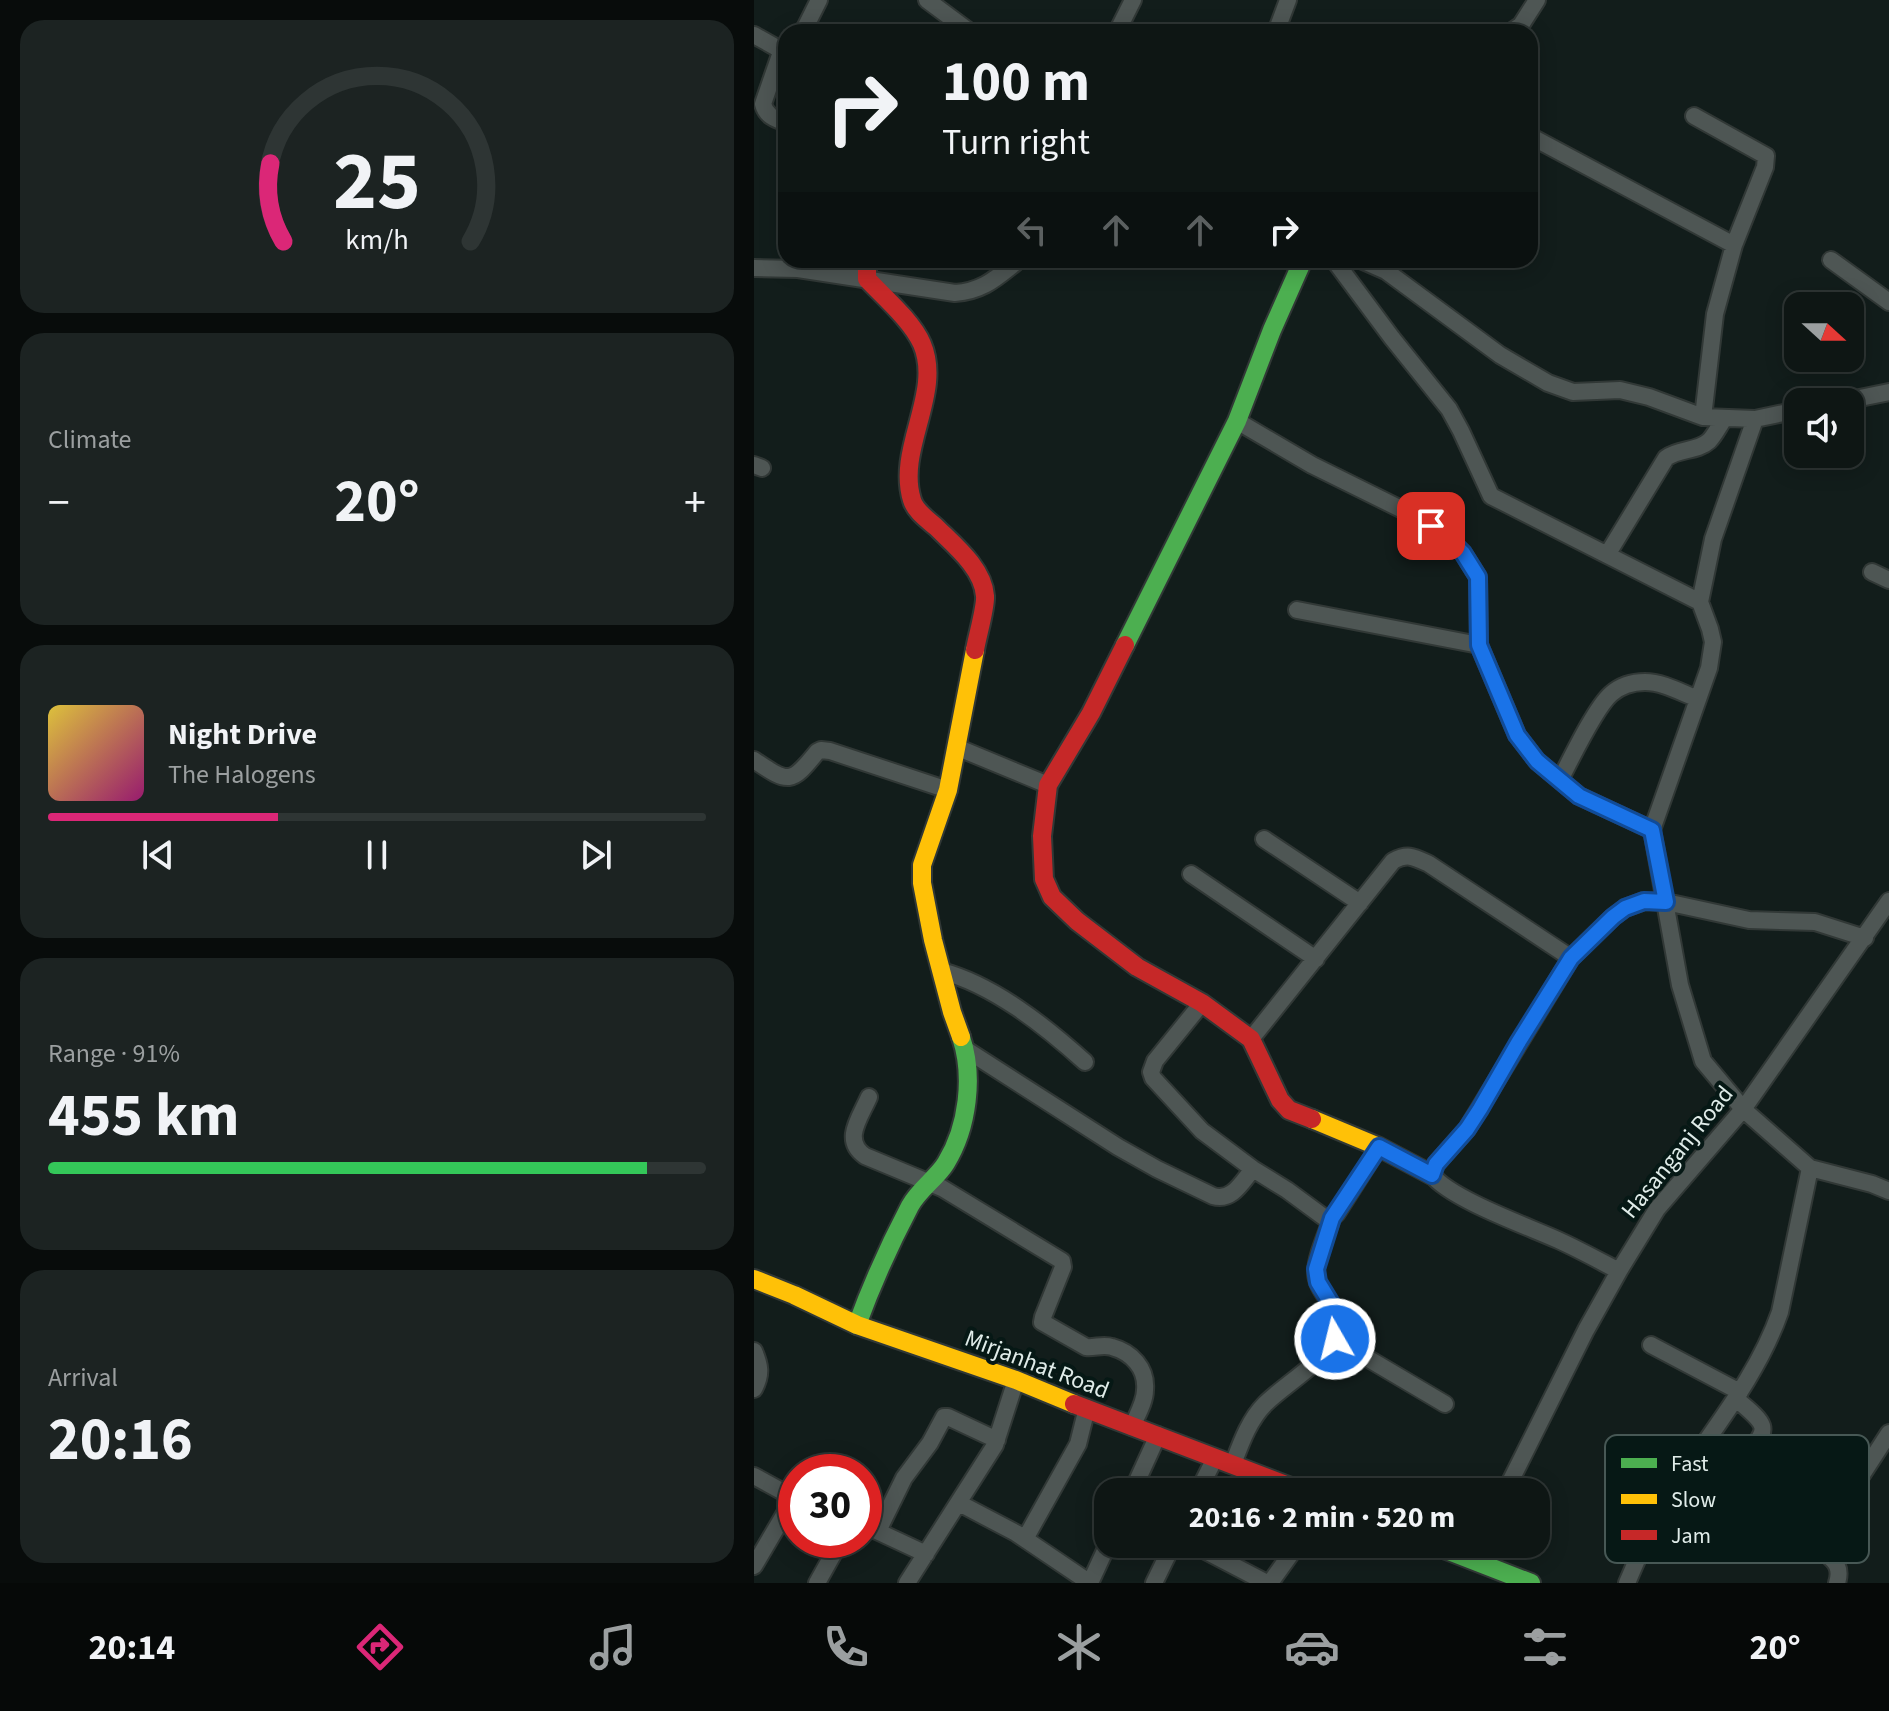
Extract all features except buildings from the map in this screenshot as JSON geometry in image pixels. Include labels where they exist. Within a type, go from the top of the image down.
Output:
[{"type":"street","points":[[807,24],[819,0]]},
{"type":"street","points":[[927,0],[959,24]]},
{"type":"street","points":[[1121,24],[1133,0]]},
{"type":"street","points":[[1279,24],[1288,0]]},
{"type":"street","points":[[1522,24],[1537,0]]},
{"type":"street","points":[[754,35],[778,49]]},
{"type":"street","points":[[778,67],[763,104],[770,115],[778,119]]},
{"type":"street","points":[[1694,116],[1766,156],[1765,167],[1734,245],[1715,314],[1703,417]]},
{"type":"street","points":[[1538,140],[1734,245]]},
{"type":"street","points":[[1831,260],[1889,302]]},
{"type":"street","points":[[754,268],[867,269],[955,293],[969,292],[987,285],[1009,268]]},
{"type":"street","points":[[1299,268],[1237,421],[1091,713],[1048,785],[1042,836],[1044,879],[1052,897],[1077,921],[1137,967],[1202,1003],[1251,1039],[1280,1100],[1289,1110],[1379,1147],[1432,1175],[1455,1194],[1619,1271]]},
{"type":"street","points":[[1340,268],[1449,409],[1491,496],[1700,602]]},
{"type":"street","points":[[1379,268],[1500,355],[1548,383],[1573,392],[1620,390],[1703,417],[1755,419],[1784,413]]},
{"type":"street","points":[[857,1325],[912,1202],[945,1165],[961,1131],[968,1086],[965,1049],[941,971],[922,883],[922,865],[948,790],[985,596],[979,576],[962,553],[913,505],[909,494],[907,481],[912,439],[926,382],[923,346],[867,269]]},
{"type":"street","points":[[1864,397],[1889,392]]},
{"type":"street","points":[[1607,555],[1666,458],[1675,452],[1702,446],[1710,440],[1724,419]]},
{"type":"street","points":[[1755,419],[1713,539],[1700,602],[1713,642],[1709,668],[1652,830],[1680,985],[1703,1061],[1744,1108],[1810,1168],[1889,1191]]},
{"type":"street","points":[[1237,421],[1312,465],[1417,517],[1445,535],[1463,553],[1478,577],[1479,645],[1517,735],[1537,761],[1579,796],[1652,830]]},
{"type":"street","points":[[1872,572],[1889,580]]},
{"type":"street","points":[[1297,610],[1479,645]]},
{"type":"street","points":[[1560,780],[1596,714],[1608,696],[1621,688],[1643,682],[1654,683],[1698,699]]},
{"type":"street","points":[[956,747],[1048,785]]},
{"type":"street","points":[[754,760],[783,777],[791,778],[798,775],[817,752],[830,751],[948,790]]},
{"type":"street","points":[[1264,839],[1360,903]]},
{"type":"street","points":[[1251,1039],[1393,861],[1403,856],[1429,864],[1571,958]]},
{"type":"street","points":[[1191,874],[1316,959]]},
{"type":"street","points":[[1432,1175],[1436,1164],[1480,1109],[1571,958],[1625,908],[1644,901],[1666,902],[1749,920],[1815,922],[1865,938]]},
{"type":"street","name":"Hasanganj Road","points":[[1512,1478],[1586,1330],[1657,1209],[1744,1108],[1889,901]]},
{"type":"street","points":[[941,971],[962,977],[1031,1017],[1085,1062]]},
{"type":"street","points":[[1202,1003],[1155,1061],[1151,1072],[1153,1078],[1202,1131],[1325,1218],[1332,1218]]},
{"type":"street","points":[[965,1049],[1118,1147],[1213,1196],[1230,1195],[1253,1169]]},
{"type":"street","points":[[869,1097],[852,1137],[853,1145],[865,1156],[949,1192],[1062,1261],[1063,1267],[1042,1322],[1086,1347],[1107,1346],[1132,1357],[1142,1373],[1146,1389],[1132,1427]]},
{"type":"street","points":[[1210,1478],[1264,1405],[1335,1339],[1337,1317],[1318,1282],[1316,1269],[1332,1218],[1379,1147]]},
{"type":"street","points":[[1711,1435],[1738,1395],[1766,1345],[1780,1312],[1810,1168]]},
{"type":"street","name":"Mirjanhat Road","points":[[754,1279],[857,1325],[1016,1380],[1268,1478]]},
{"type":"street","points":[[1335,1339],[1445,1404]]},
{"type":"street","points":[[1651,1345],[1738,1395],[1763,1423],[1761,1435]]},
{"type":"street","points":[[754,1351],[760,1365],[760,1377],[754,1389]]},
{"type":"street","points":[[907,1583],[997,1440],[1016,1380]]},
{"type":"street","points":[[1025,1539],[1078,1444],[1087,1408]]},
{"type":"street","points":[[882,1511],[930,1443],[944,1417],[997,1440]]},
{"type":"street","points":[[1869,1464],[1889,1433]]},
{"type":"street","points":[[1138,1478],[1158,1435]]},
{"type":"street","points":[[754,1476],[778,1489]]},
{"type":"street","points":[[959,1503],[1025,1539],[1090,1583],[1102,1558]]},
{"type":"street","points":[[754,1566],[778,1527]]},
{"type":"street","points":[[882,1533],[926,1554]]},
{"type":"street","points":[[817,1583],[831,1558]]},
{"type":"street","points":[[1154,1583],[1166,1558]]},
{"type":"street","points":[[1219,1558],[1268,1583],[1287,1558]]},
{"type":"street","points":[[1486,1558],[1531,1583]]},
{"type":"street","points":[[1627,1583],[1636,1563]]},
{"type":"street","points":[[1836,1563],[1839,1569],[1837,1583]]},
{"type":"traffic: fast","points":[[1125,645],[1237,421],[1299,268]]},
{"type":"traffic: fast","points":[[857,1325],[910,1206],[946,1163],[959,1134],[968,1085],[961,1037]]},
{"type":"traffic: fast","points":[[1467,1558],[1531,1583]]},
{"type":"traffic: slow","points":[[961,1037],[933,940],[922,883],[922,865],[948,790],[975,650]]},
{"type":"traffic: slow","points":[[1312,1119],[1379,1147],[1432,1175]]},
{"type":"traffic: slow","points":[[754,1279],[857,1325],[1016,1380],[1074,1404]]},
{"type":"traffic: jam","points":[[867,268],[867,279],[905,318],[922,344],[927,363],[927,382],[910,461],[912,500],[919,512],[951,541],[979,576],[985,601],[975,650]]},
{"type":"traffic: jam","points":[[1125,645],[1091,713],[1048,785],[1042,836],[1044,879],[1052,897],[1077,921],[1137,967],[1202,1003],[1251,1039],[1280,1100],[1289,1110],[1312,1119]]},
{"type":"traffic: jam","points":[[1074,1404],[1267,1478]]},
{"type":"route","points":[[1335,1339],[1337,1317],[1318,1282],[1316,1269],[1332,1218],[1379,1147],[1432,1175],[1436,1164],[1480,1109],[1571,958],[1625,908],[1644,901],[1666,902],[1652,830],[1579,796],[1537,761],[1517,735],[1479,645],[1478,577],[1463,553],[1431,526]]}]
